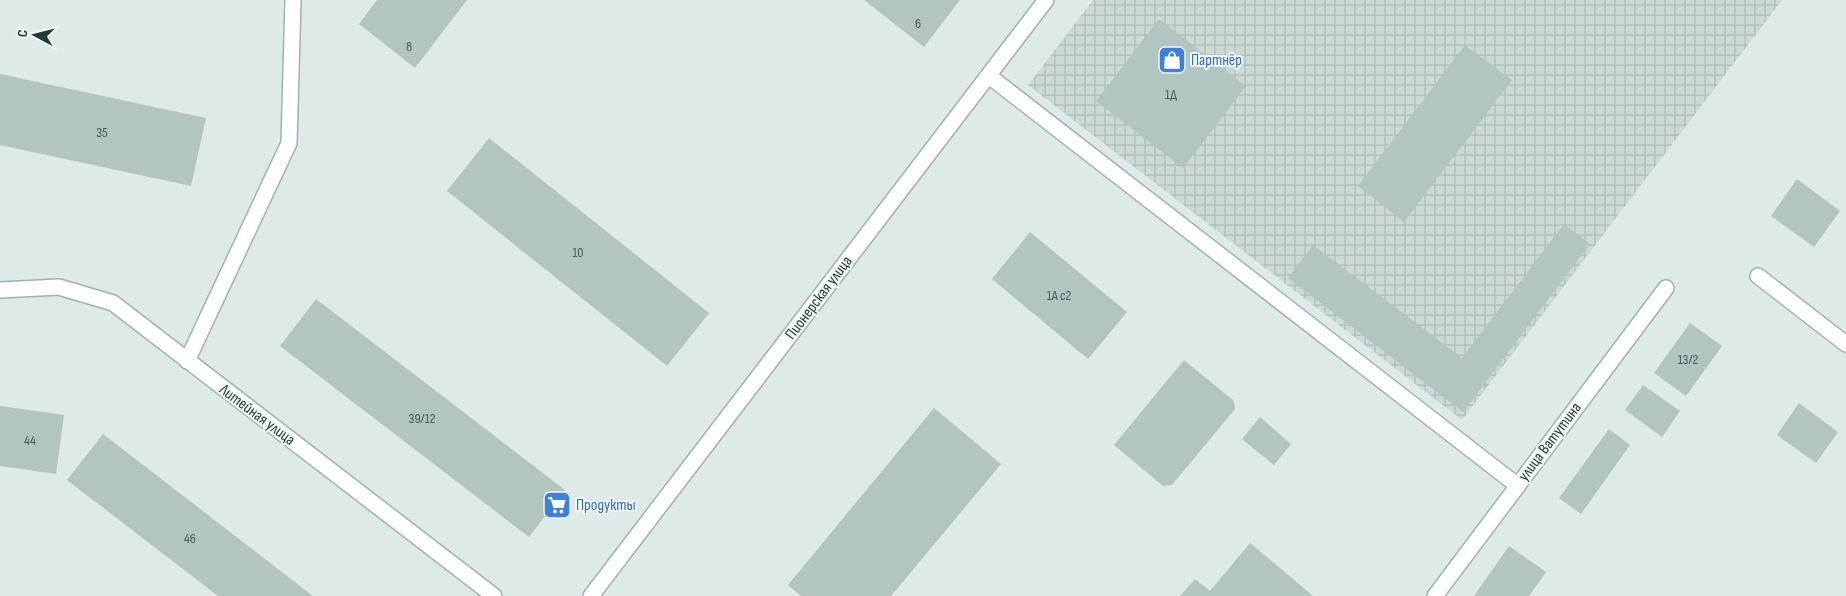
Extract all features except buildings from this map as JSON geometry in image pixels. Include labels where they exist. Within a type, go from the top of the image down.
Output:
[{"type":"street","points":[[187,361],[289,143],[293,0]]},
{"type":"street","name":"Пионерская улица","points":[[591,596],[1046,0]]},
{"type":"street","points":[[989,76],[1518,486]]},
{"type":"street","points":[[1758,276],[1846,344]]},
{"type":"street","name":"Литейная улица","points":[[0,290],[59,288],[113,303],[494,596]]},
{"type":"street","name":"улица Ватутина","points":[[1435,596],[1666,288]]},
{"type":"shaded area","points":[[1093,0],[1782,0],[1462,420],[1028,85]]},
{"type":"place","name":"Партнёр","points":[[1172,60]]},
{"type":"place","name":"Продукты","points":[[557,505]]}]
